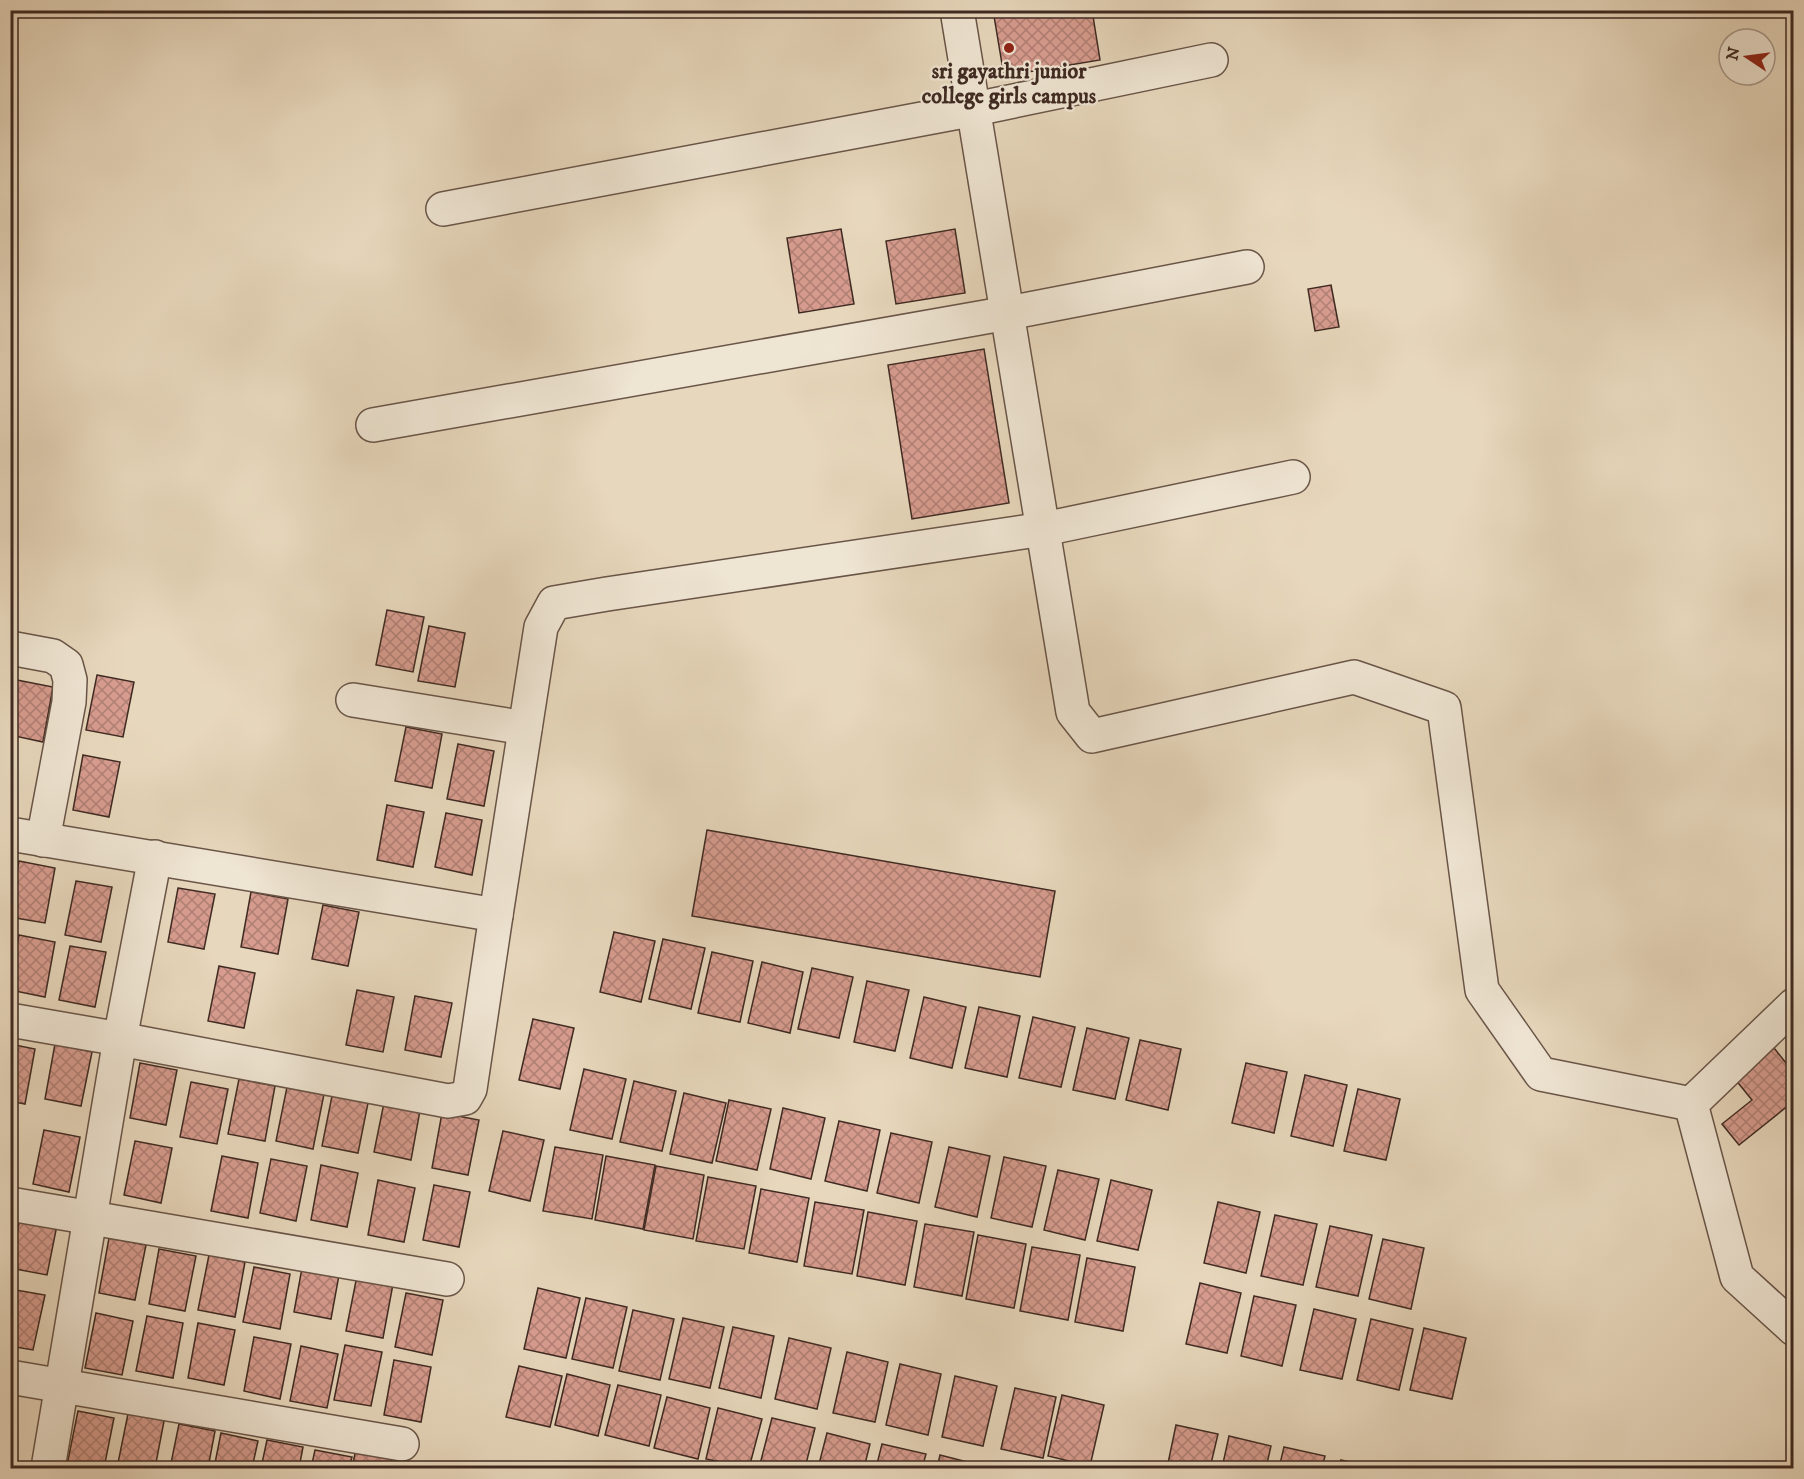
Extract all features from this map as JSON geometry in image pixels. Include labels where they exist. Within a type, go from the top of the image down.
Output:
[{"type":"street","points":[[957,10],[1073,712],[1092,736],[1354,677],[1444,708],[1482,990],[1541,1074],[1691,1104]]},
{"type":"street","points":[[443,209],[975,109],[1211,60]]},
{"type":"street","points":[[373,425],[1008,313],[1247,267]]},
{"type":"street","points":[[10,1020],[448,1101],[465,1098],[470,1089],[541,627],[554,603],[1044,530],[1293,477]]},
{"type":"street","points":[[10,648],[53,656],[66,665],[70,680],[69,702],[43,840]]},
{"type":"street","points":[[353,700],[525,728]]},
{"type":"street","points":[[10,834],[496,915]]},
{"type":"street","points":[[48,1468],[120,1039],[154,857]]},
{"type":"street","points":[[1691,1104],[1794,1005]]},
{"type":"street","points":[[1691,1104],[1737,1277],[1794,1329]]},
{"type":"street","points":[[10,1204],[447,1279]]},
{"type":"street","points":[[10,1377],[402,1444]]},
{"type":"building","points":[[993,10],[1092,10],[1100,60],[1004,76]]},
{"type":"building","points":[[841,229],[854,304],[799,313],[787,238]]},
{"type":"building","points":[[955,229],[965,293],[896,304],[886,241]]},
{"type":"building","points":[[1331,285],[1339,327],[1315,331],[1308,289]]},
{"type":"building","points":[[984,349],[1009,503],[912,519],[888,365]]},
{"type":"building","points":[[387,610],[424,617],[413,672],[376,665]]},
{"type":"building","points":[[429,626],[465,633],[455,687],[418,681]]},
{"type":"building","points":[[97,675],[134,682],[123,737],[86,730]]},
{"type":"building","points":[[17,680],[53,687],[43,742],[10,735],[10,711]]},
{"type":"building","points":[[406,727],[442,734],[432,788],[395,781]]},
{"type":"building","points":[[458,744],[494,751],[484,806],[447,799]]},
{"type":"building","points":[[83,755],[120,762],[109,817],[73,810]]},
{"type":"building","points":[[387,805],[424,812],[413,867],[377,860]]},
{"type":"building","points":[[446,813],[482,820],[472,875],[435,867]]},
{"type":"building","points":[[707,830],[1055,891],[1040,977],[692,916]]},
{"type":"building","points":[[19,861],[55,868],[45,923],[10,917],[10,905]]},
{"type":"building","points":[[76,881],[112,887],[101,942],[65,935]]},
{"type":"building","points":[[178,888],[215,894],[204,949],[168,942]]},
{"type":"building","points":[[251,892],[288,899],[278,954],[241,947]]},
{"type":"building","points":[[323,905],[359,912],[348,966],[312,959]]},
{"type":"building","points":[[614,932],[655,941],[641,1002],[600,992]]},
{"type":"building","points":[[19,935],[55,942],[45,997],[10,990],[10,977]]},
{"type":"building","points":[[663,939],[705,948],[691,1009],[649,999]]},
{"type":"building","points":[[70,946],[106,952],[95,1007],[59,1000]]},
{"type":"building","points":[[712,952],[753,961],[740,1022],[698,1013]]},
{"type":"building","points":[[762,962],[803,972],[790,1033],[748,1023]]},
{"type":"building","points":[[219,966],[255,973],[244,1028],[208,1021]]},
{"type":"building","points":[[812,968],[853,977],[839,1038],[798,1029]]},
{"type":"building","points":[[867,981],[909,990],[895,1051],[854,1042]]},
{"type":"building","points":[[357,990],[394,997],[383,1052],[346,1045]]},
{"type":"building","points":[[415,996],[452,1003],[441,1057],[405,1050]]},
{"type":"building","points":[[924,997],[966,1007],[952,1068],[910,1058]]},
{"type":"building","points":[[979,1007],[1020,1016],[1007,1077],[965,1068]]},
{"type":"building","points":[[1033,1017],[1075,1027],[1061,1087],[1019,1078]]},
{"type":"building","points":[[533,1019],[574,1028],[560,1089],[519,1080]]},
{"type":"building","points":[[1087,1028],[1129,1038],[1115,1099],[1073,1090]]},
{"type":"building","points":[[1140,1040],[1181,1049],[1168,1110],[1126,1100]]},
{"type":"building","points":[[10,1044],[35,1049],[25,1104],[10,1101]]},
{"type":"building","points":[[55,1044],[92,1052],[81,1106],[45,1099]]},
{"type":"building","points":[[1774,1048],[1794,1073],[1794,1101],[1739,1145],[1722,1124],[1752,1100],[1735,1079]]},
{"type":"building","points":[[140,1063],[177,1070],[166,1125],[130,1118]]},
{"type":"building","points":[[1246,1063],[1287,1072],[1274,1133],[1232,1123]]},
{"type":"building","points":[[584,1069],[626,1079],[612,1139],[570,1130]]},
{"type":"building","points":[[1305,1075],[1347,1085],[1333,1146],[1291,1136]]},
{"type":"building","points":[[239,1079],[275,1086],[265,1141],[228,1134]]},
{"type":"building","points":[[634,1081],[676,1091],[662,1151],[620,1142]]},
{"type":"building","points":[[191,1082],[228,1089],[217,1144],[180,1137]]},
{"type":"building","points":[[287,1087],[324,1094],[313,1149],[276,1141]]},
{"type":"building","points":[[1358,1089],[1400,1099],[1386,1160],[1344,1151]]},
{"type":"building","points":[[333,1091],[369,1098],[358,1153],[322,1146]]},
{"type":"building","points":[[684,1093],[726,1103],[712,1163],[670,1154]]},
{"type":"building","points":[[385,1098],[421,1105],[411,1160],[374,1152]]},
{"type":"building","points":[[729,1100],[771,1109],[757,1170],[716,1161]]},
{"type":"building","points":[[783,1108],[825,1118],[811,1179],[770,1169]]},
{"type":"building","points":[[442,1113],[479,1120],[468,1175],[432,1168]]},
{"type":"building","points":[[839,1121],[880,1130],[867,1191],[825,1181]]},
{"type":"building","points":[[44,1130],[80,1137],[69,1192],[33,1184]]},
{"type":"building","points":[[503,1131],[544,1140],[530,1201],[489,1191]]},
{"type":"building","points":[[891,1133],[932,1142],[919,1203],[877,1193]]},
{"type":"building","points":[[135,1141],[172,1148],[161,1203],[124,1195]]},
{"type":"building","points":[[555,1147],[603,1155],[592,1219],[543,1211]]},
{"type":"building","points":[[949,1147],[990,1156],[977,1217],[935,1207]]},
{"type":"building","points":[[222,1156],[258,1163],[248,1218],[211,1211]]},
{"type":"building","points":[[606,1156],[655,1165],[643,1229],[595,1220]]},
{"type":"building","points":[[1004,1157],[1046,1166],[1032,1227],[991,1218]]},
{"type":"building","points":[[271,1159],[307,1166],[296,1221],[260,1213]]},
{"type":"building","points":[[321,1165],[358,1173],[347,1227],[311,1220]]},
{"type":"building","points":[[656,1166],[704,1175],[693,1239],[644,1230]]},
{"type":"building","points":[[1058,1170],[1099,1179],[1085,1240],[1044,1230]]},
{"type":"building","points":[[708,1177],[756,1186],[744,1249],[696,1241]]},
{"type":"building","points":[[378,1180],[415,1188],[404,1242],[368,1235]]},
{"type":"building","points":[[1111,1180],[1152,1190],[1138,1250],[1097,1241]]},
{"type":"building","points":[[434,1185],[470,1192],[459,1247],[423,1240]]},
{"type":"building","points":[[761,1189],[809,1198],[797,1262],[749,1253]]},
{"type":"building","points":[[815,1202],[864,1210],[852,1274],[804,1266]]},
{"type":"building","points":[[1218,1202],[1260,1212],[1246,1273],[1204,1263]]},
{"type":"building","points":[[868,1212],[917,1221],[905,1285],[857,1276]]},
{"type":"building","points":[[21,1213],[58,1220],[47,1275],[10,1268]]},
{"type":"building","points":[[1275,1215],[1317,1224],[1303,1285],[1261,1276]]},
{"type":"building","points":[[10,1224],[17,1225],[10,1258]]},
{"type":"building","points":[[925,1224],[974,1232],[962,1296],[914,1287]]},
{"type":"building","points":[[1330,1226],[1372,1235],[1358,1296],[1316,1287]]},
{"type":"building","points":[[978,1235],[1026,1244],[1014,1308],[966,1299]]},
{"type":"building","points":[[109,1238],[146,1245],[135,1300],[99,1293]]},
{"type":"building","points":[[1383,1239],[1424,1248],[1411,1309],[1369,1299]]},
{"type":"building","points":[[1032,1247],[1080,1255],[1068,1320],[1020,1311]]},
{"type":"building","points":[[159,1249],[196,1256],[185,1311],[149,1304]]},
{"type":"building","points":[[209,1255],[245,1262],[235,1317],[198,1310]]},
{"type":"building","points":[[304,1257],[341,1264],[331,1319],[294,1312]]},
{"type":"building","points":[[1087,1258],[1135,1267],[1123,1331],[1075,1322]]},
{"type":"building","points":[[254,1267],[290,1274],[280,1329],[243,1322]]},
{"type":"building","points":[[357,1276],[393,1284],[383,1338],[346,1331]]},
{"type":"building","points":[[1200,1283],[1241,1293],[1227,1353],[1186,1344]]},
{"type":"building","points":[[538,1288],[580,1298],[566,1358],[524,1349]]},
{"type":"building","points":[[10,1289],[45,1295],[33,1350],[10,1346]]},
{"type":"building","points":[[406,1293],[443,1300],[432,1355],[395,1347]]},
{"type":"building","points":[[1254,1296],[1296,1305],[1282,1366],[1241,1356]]},
{"type":"building","points":[[586,1298],[627,1307],[613,1368],[572,1359]]},
{"type":"building","points":[[1314,1309],[1356,1319],[1342,1379],[1300,1370]]},
{"type":"building","points":[[633,1310],[674,1319],[660,1380],[619,1371]]},
{"type":"building","points":[[96,1313],[133,1321],[122,1375],[85,1368]]},
{"type":"building","points":[[147,1316],[183,1323],[173,1378],[136,1371]]},
{"type":"building","points":[[683,1318],[724,1327],[710,1388],[669,1379]]},
{"type":"building","points":[[1371,1319],[1413,1329],[1399,1390],[1357,1380]]},
{"type":"building","points":[[198,1323],[235,1330],[224,1385],[188,1378]]},
{"type":"building","points":[[733,1327],[774,1336],[761,1398],[719,1388]]},
{"type":"building","points":[[1424,1328],[1466,1338],[1452,1399],[1410,1390]]},
{"type":"building","points":[[254,1337],[291,1344],[280,1399],[244,1391]]},
{"type":"building","points":[[789,1338],[831,1348],[817,1409],[775,1399]]},
{"type":"building","points":[[345,1345],[382,1352],[371,1406],[334,1400]]},
{"type":"building","points":[[301,1346],[338,1354],[327,1408],[290,1401]]},
{"type":"building","points":[[847,1352],[888,1362],[875,1422],[833,1413]]},
{"type":"building","points":[[394,1360],[431,1367],[421,1422],[384,1415]]},
{"type":"building","points":[[900,1364],[941,1374],[928,1435],[886,1425]]},
{"type":"building","points":[[519,1366],[562,1376],[550,1427],[506,1417]]},
{"type":"building","points":[[567,1374],[610,1385],[598,1436],[555,1425]]},
{"type":"building","points":[[955,1376],[997,1386],[983,1446],[942,1437]]},
{"type":"building","points":[[618,1385],[661,1395],[649,1446],[605,1435]]},
{"type":"building","points":[[1015,1388],[1056,1397],[1043,1458],[1001,1449]]},
{"type":"building","points":[[1062,1395],[1104,1405],[1090,1466],[1048,1456]]},
{"type":"building","points":[[667,1397],[710,1408],[698,1459],[654,1448]]},
{"type":"building","points":[[718,1408],[762,1419],[749,1468],[706,1459]]},
{"type":"building","points":[[129,1409],[165,1416],[155,1468],[118,1463]]},
{"type":"building","points":[[78,1411],[114,1418],[104,1468],[67,1465]]},
{"type":"building","points":[[772,1418],[815,1428],[805,1468],[759,1468]]},
{"type":"building","points":[[179,1424],[215,1431],[208,1468],[170,1468]]},
{"type":"building","points":[[1176,1425],[1218,1434],[1210,1468],[1167,1468]]},
{"type":"building","points":[[221,1433],[258,1441],[252,1468],[214,1468]]},
{"type":"building","points":[[827,1433],[870,1444],[864,1468],[818,1468]]},
{"type":"building","points":[[1229,1436],[1271,1446],[1266,1468],[1222,1468]]},
{"type":"building","points":[[267,1440],[303,1447],[299,1468],[261,1468]]},
{"type":"building","points":[[357,1444],[394,1451],[390,1468],[352,1468]]},
{"type":"building","points":[[882,1444],[926,1454],[922,1468],[876,1468]]},
{"type":"building","points":[[1284,1447],[1325,1456],[1322,1468],[1279,1468]]},
{"type":"building","points":[[315,1450],[352,1457],[349,1468],[311,1468]]},
{"type":"building","points":[[940,1455],[983,1466],[982,1468],[937,1468]]},
{"type":"building","points":[[1341,1460],[1377,1468],[1340,1468]]},
{"type":"place","name":"sri gayathri junior college girls campus","points":[[1009,48]]}]
